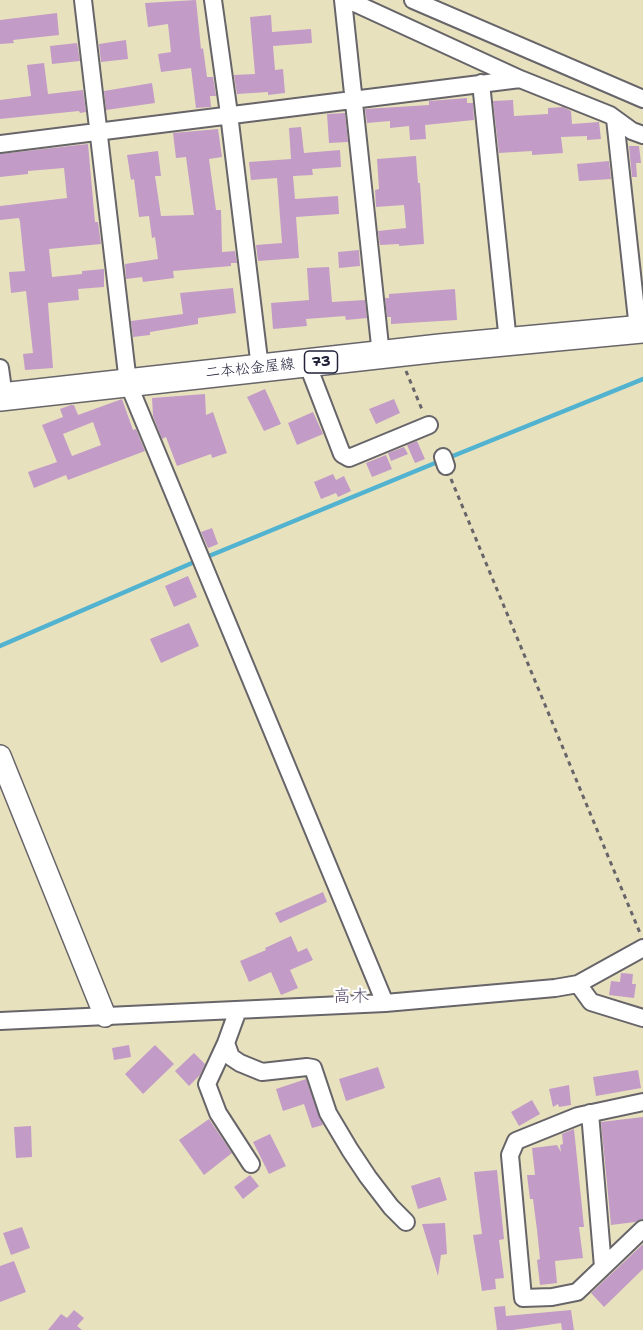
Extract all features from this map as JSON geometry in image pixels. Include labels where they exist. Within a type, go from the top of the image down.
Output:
[{"type":"main road","name":"二本松金屋線","points":[[2,397],[641,329]]},
{"type":"street","points":[[83,0],[128,382],[385,1004]]},
{"type":"street","points":[[213,0],[230,114],[260,368]]},
{"type":"street","points":[[343,0],[390,354]]},
{"type":"street","points":[[348,0],[520,79],[615,119],[643,135]]},
{"type":"street","points":[[413,0],[643,99]]},
{"type":"street","points":[[0,144],[520,79]]},
{"type":"street","points":[[481,83],[508,342]]},
{"type":"street","points":[[615,119],[641,329]]},
{"type":"street","points":[[307,363],[342,454],[349,458],[429,425]]},
{"type":"street","points":[[0,368],[2,397]]},
{"type":"street","points":[[0,756],[105,1016]]},
{"type":"street","points":[[0,1021],[385,1004],[579,984],[643,948]]},
{"type":"street","points":[[579,984],[591,1002],[643,1018]]},
{"type":"street","points":[[238,1010],[226,1044],[207,1084],[218,1113],[251,1164]]},
{"type":"street","points":[[226,1044],[231,1058],[262,1072],[307,1066],[313,1068],[328,1113],[368,1177],[406,1222]]},
{"type":"street","points":[[643,1102],[590,1113],[516,1141],[510,1155],[523,1298],[552,1297],[577,1292],[643,1229]]},
{"type":"street","points":[[590,1113],[603,1267]]},
{"type":"path","points":[[390,354],[429,425]]},
{"type":"path","points":[[444,462],[643,940]]},
{"type":"building","points":[[196,0],[201,49],[203,48],[207,77],[213,77],[216,96],[210,96],[211,107],[196,108],[191,68],[161,72],[158,54],[171,52],[168,24],[148,27],[145,3]]},
{"type":"building","points":[[57,13],[59,35],[13,40],[14,43],[0,44],[0,20]]},
{"type":"building","points":[[271,15],[272,32],[311,29],[312,43],[273,46],[275,70],[283,69],[285,93],[237,94],[234,75],[255,74],[250,17]]},
{"type":"building","points":[[126,40],[128,59],[101,62],[99,44]]},
{"type":"building","points":[[77,43],[80,61],[52,64],[50,46]]},
{"type":"building","points":[[44,63],[48,94],[83,90],[86,112],[0,119],[0,100],[31,96],[27,65]]},
{"type":"building","points":[[152,83],[155,103],[106,110],[104,91]]},
{"type":"building","points":[[467,98],[467,103],[473,103],[474,120],[425,125],[426,139],[410,140],[409,126],[390,128],[390,121],[367,123],[365,109],[429,105],[429,101]]},
{"type":"building","points":[[513,100],[514,116],[548,114],[548,108],[563,107],[571,111],[572,124],[599,122],[601,139],[587,140],[587,136],[561,137],[563,153],[532,155],[532,151],[499,153],[493,101]]},
{"type":"building","points":[[345,113],[348,142],[329,143],[327,114]]},
{"type":"building","points":[[301,127],[304,153],[340,150],[341,167],[312,169],[313,175],[293,176],[295,199],[338,196],[339,214],[296,217],[299,258],[258,261],[256,245],[282,243],[277,178],[251,180],[249,162],[291,159],[289,128]]},
{"type":"building","points":[[218,129],[222,157],[209,159],[216,210],[221,210],[222,252],[235,251],[237,263],[231,263],[231,266],[173,271],[174,278],[143,282],[142,277],[126,279],[125,264],[158,259],[149,216],[139,217],[134,179],[131,180],[127,155],[158,151],[161,176],[155,176],[161,216],[194,215],[186,157],[176,158],[173,133]]},
{"type":"building","points":[[88,144],[95,222],[98,222],[101,244],[49,249],[52,277],[104,269],[104,287],[78,289],[79,300],[48,303],[53,368],[25,370],[23,354],[33,353],[26,291],[11,293],[9,272],[25,271],[20,222],[19,218],[0,220],[0,206],[67,198],[64,168],[28,171],[28,174],[0,177],[0,154]]},
{"type":"building","points":[[629,146],[639,146],[641,163],[636,163],[637,177],[632,177]]},
{"type":"building","points":[[416,156],[424,244],[380,245],[378,231],[406,228],[404,205],[376,207],[375,190],[379,189],[377,159]]},
{"type":"building","points":[[609,161],[611,179],[579,181],[577,164]]},
{"type":"building","points":[[359,250],[360,266],[339,268],[338,252]]},
{"type":"building","points":[[329,267],[332,302],[365,300],[367,318],[346,320],[345,316],[306,319],[307,326],[273,329],[271,303],[309,300],[307,268]]},
{"type":"building","points":[[233,288],[236,313],[198,318],[198,324],[133,337],[131,321],[183,314],[180,293]]},
{"type":"building","points":[[455,289],[457,320],[391,324],[391,317],[387,317],[385,298],[389,298],[389,294]]},
{"type":"building","points":[[265,389],[281,424],[264,431],[247,397]]},
{"type":"building","points":[[205,394],[206,415],[213,412],[227,453],[212,458],[211,454],[177,466],[166,437],[162,439],[153,416],[152,398]]},
{"type":"building","points":[[122,399],[133,430],[136,429],[145,451],[68,480],[66,475],[34,488],[28,472],[57,462],[42,425],[63,417],[60,409],[71,405],[74,405],[78,415]],"holes":[[[93,422],[101,445],[72,456],[63,434]]]},
{"type":"building","points":[[394,399],[400,413],[376,424],[369,409]]},
{"type":"building","points":[[313,412],[323,434],[297,445],[288,423]]},
{"type":"building","points":[[417,441],[425,459],[415,463],[407,445]]},
{"type":"building","points":[[404,447],[408,454],[391,461],[388,453]]},
{"type":"building","points":[[386,455],[392,469],[372,477],[366,463]]},
{"type":"building","points":[[333,474],[336,480],[344,476],[351,491],[338,497],[336,493],[321,499],[314,482]]},
{"type":"building","points":[[212,528],[218,544],[208,548],[201,532]]},
{"type":"building","points":[[188,576],[197,597],[174,607],[165,586]]},
{"type":"building","points":[[189,623],[199,646],[161,663],[150,639]]},
{"type":"building","points":[[323,892],[327,902],[280,923],[275,913]]},
{"type":"building","points":[[291,936],[298,952],[307,948],[313,960],[290,970],[298,988],[281,995],[271,972],[249,982],[240,961]]},
{"type":"building","points":[[621,973],[633,974],[632,984],[636,984],[634,998],[609,995],[611,981],[620,982]]},
{"type":"building","points":[[129,1045],[131,1057],[114,1060],[112,1048]]},
{"type":"building","points":[[155,1045],[174,1064],[143,1094],[125,1074]]},
{"type":"building","points":[[194,1053],[205,1064],[200,1075],[189,1086],[175,1071]]},
{"type":"building","points":[[378,1067],[385,1088],[346,1101],[339,1079]]},
{"type":"building","points":[[638,1070],[641,1088],[596,1096],[593,1077]]},
{"type":"building","points":[[306,1079],[323,1125],[312,1128],[304,1104],[283,1111],[276,1089]]},
{"type":"building","points":[[569,1085],[571,1105],[559,1107],[558,1104],[553,1107],[549,1089]]},
{"type":"building","points":[[532,1100],[540,1114],[519,1126],[511,1112]]},
{"type":"building","points":[[643,1117],[643,1219],[611,1225],[601,1122]]},
{"type":"building","points":[[209,1119],[232,1153],[204,1175],[179,1140]]},
{"type":"building","points":[[31,1126],[32,1157],[16,1158],[14,1127]]},
{"type":"building","points":[[574,1129],[584,1227],[579,1227],[583,1258],[555,1261],[557,1283],[540,1285],[537,1230],[527,1175],[535,1175],[532,1148],[557,1145],[561,1152],[562,1134]]},
{"type":"building","points":[[270,1134],[286,1166],[269,1174],[253,1142]]},
{"type":"building","points":[[497,1170],[504,1239],[499,1240],[504,1278],[495,1279],[496,1289],[482,1291],[473,1235],[482,1234],[474,1172]]},
{"type":"building","points":[[250,1175],[259,1186],[243,1199],[234,1187]]},
{"type":"building","points":[[440,1177],[447,1200],[418,1209],[411,1186]]},
{"type":"building","points":[[445,1223],[447,1254],[441,1255],[438,1276],[422,1224]]},
{"type":"building","points":[[22,1227],[30,1248],[11,1255],[3,1233]]},
{"type":"building","points":[[643,1244],[643,1269],[604,1307],[591,1293]]},
{"type":"building","points":[[14,1261],[26,1292],[0,1302],[0,1266]]},
{"type":"building","points":[[505,1306],[506,1316],[571,1310],[574,1330],[562,1330],[561,1323],[497,1330],[494,1307]]},
{"type":"building","points":[[74,1310],[84,1318],[77,1326],[82,1330],[48,1330],[61,1314],[67,1318]]},
{"type":"waterway","points":[[448,458],[643,379]]},
{"type":"waterway","points":[[0,646],[192,563],[440,461]]},
{"type":"district","name":"高木","points":[[351,997]]}]
